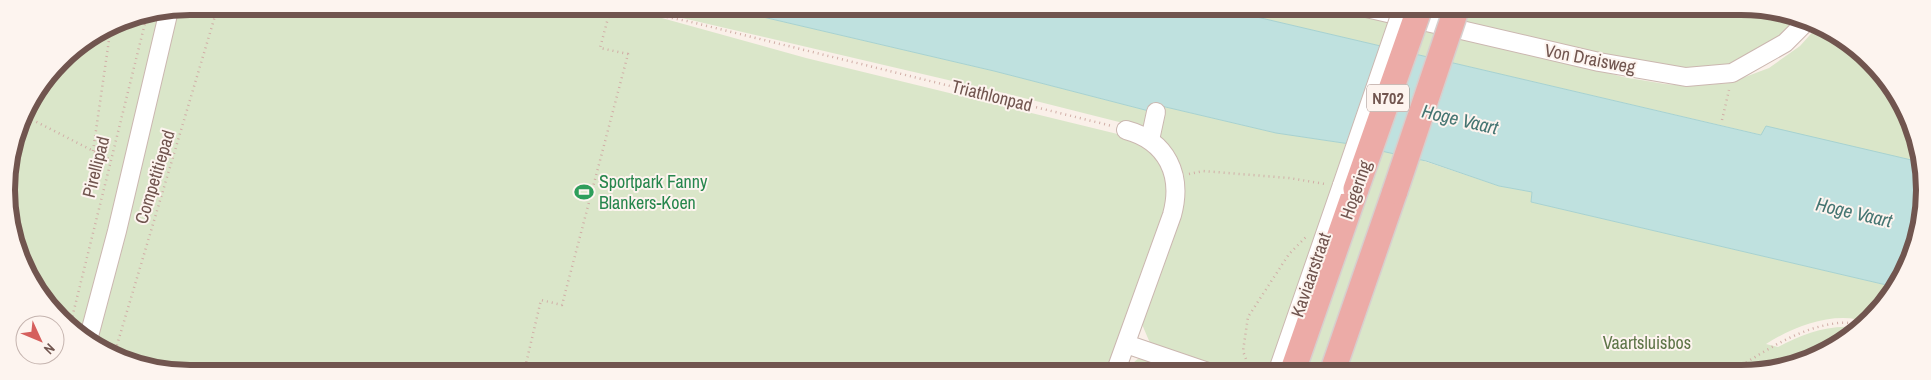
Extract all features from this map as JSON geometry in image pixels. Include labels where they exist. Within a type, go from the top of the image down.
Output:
[{"type":"highway","name":"Hogering","points":[[1293,365],[1294,347],[1349,187],[1417,15]]},
{"type":"highway","name":"Hogering","points":[[1335,365],[1456,15]]},
{"type":"street","name":"Von Draisweg","points":[[1396,15],[1599,62],[1686,77],[1732,73],[1786,43],[1802,26]]},
{"type":"street","points":[[1349,187],[1401,15]]},
{"type":"street","points":[[90,334],[117,231],[169,16]]},
{"type":"street","points":[[1150,140],[1156,112]]},
{"type":"street","points":[[1118,365],[1172,214],[1176,194],[1175,178],[1169,161],[1150,140],[1126,130]]},
{"type":"street","points":[[1126,344],[1188,365]]},
{"type":"street","points":[[1282,365],[1294,347]]},
{"type":"path","name":"Competitiepad","points":[[116,349],[215,15]]},
{"type":"path","points":[[526,365],[541,300],[562,305],[628,54],[600,48],[609,15]]},
{"type":"path","name":"Triathlonpad","points":[[657,15],[1126,130]]},
{"type":"path","name":"Pirellipad","points":[[72,319],[146,21]]},
{"type":"path","name":"Pirellipad","points":[[93,151],[110,34]]},
{"type":"path","points":[[1722,120],[1732,73]]},
{"type":"path","points":[[30,119],[111,160]]},
{"type":"path","points":[[1188,175],[1202,171],[1289,178],[1322,183]]},
{"type":"path","points":[[1248,365],[1243,351],[1248,316],[1289,254],[1306,236]]},
{"type":"path","points":[[1742,365],[1789,337],[1815,327],[1840,323],[1854,324]]},
{"type":"green space","name":"Sportpark Fanny Blankers-Koen","points":[[190,15],[651,15],[806,58],[1138,139],[1159,157],[1170,195],[1114,365],[167,364],[134,356],[102,342],[83,329],[58,305],[38,278],[28,257],[18,224],[15,190],[16,167],[21,145],[38,102],[51,83],[75,58],[102,38],[134,24],[167,16]]},
{"type":"green space","points":[[669,15],[754,15],[994,71],[1149,111],[1157,105],[1276,133],[1350,144],[1275,365],[1206,365],[1150,343],[1141,322],[1181,177],[1131,125],[1008,94]]},
{"type":"green space","points":[[1248,15],[1378,15],[1503,45],[1623,77],[1691,86],[1729,83],[1769,68],[1800,46],[1813,31],[1848,51],[1880,83],[1898,113],[1907,134],[1914,161],[1766,127],[1762,135]]},
{"type":"green space","points":[[1465,15],[1741,15],[1764,16],[1801,26],[1740,65],[1678,72],[1461,27]]},
{"type":"green space","points":[[1380,150],[1399,155],[1326,365],[1306,365]]},
{"type":"green space","name":"Vaartsluisbos","points":[[1418,159],[1499,186],[1532,192],[1531,202],[1888,285],[1859,320],[1843,318],[1823,320],[1793,330],[1766,344],[1778,347],[1807,334],[1828,328],[1850,327],[1818,347],[1797,356],[1775,362],[1752,365],[1346,365]]},
{"type":"green space","points":[[1139,358],[1153,358],[1171,365],[1130,365]]},
{"type":"water","name":"Hoge Vaart","points":[[754,15],[1248,15],[1761,135],[1766,126],[1914,160],[1916,179],[1915,213],[1907,246],[1888,285],[1531,202],[1532,192],[1499,186],[1426,161],[1350,144],[1276,133],[1157,105],[1149,111],[994,71]]},
{"type":"place","name":"Sportpark Fanny Blankers-Koen","points":[[584,192]]}]
